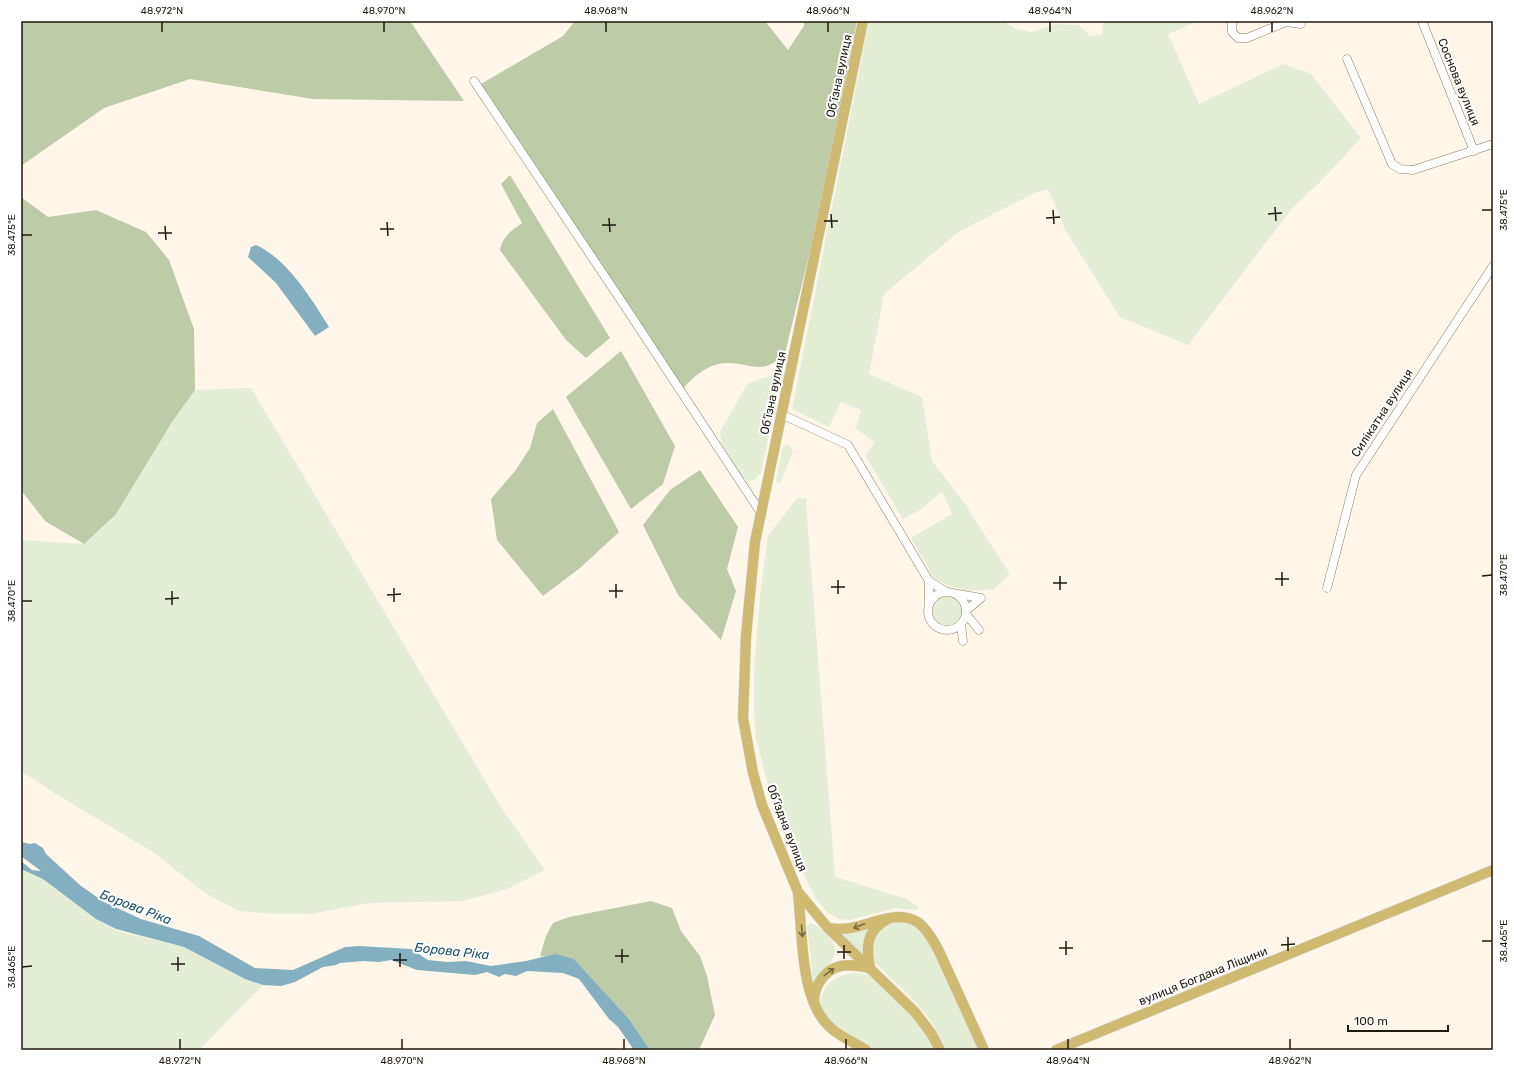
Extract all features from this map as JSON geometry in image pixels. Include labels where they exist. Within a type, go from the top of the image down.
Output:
[{"type":"main road","name":"Об’їзна вулиця","points":[[753,774],[743,718],[748,603],[755,542],[864,21]]},
{"type":"main road","name":"Об’їздна вулиця","points":[[753,774],[762,805],[798,892]]},
{"type":"main road","name":"вулиця Богдана Ліщини","points":[[1056,1050],[1493,870]]},
{"type":"main road","points":[[798,892],[828,928],[915,1012],[931,1032],[940,1050]]},
{"type":"main road","points":[[798,892],[806,976],[814,1006],[822,1019],[832,1029],[866,1050]]},
{"type":"main road","points":[[828,928],[838,930],[852,929],[874,920],[890,918],[906,917],[914,920],[928,933],[939,952],[984,1050]]},
{"type":"main road","points":[[870,968],[867,948],[868,940],[875,928],[890,918]]},
{"type":"main road","points":[[814,1006],[814,995],[817,986],[825,974],[832,969],[841,966],[854,965],[870,968]]},
{"type":"street","points":[[1232,21],[1232,32],[1238,38],[1247,38],[1286,22],[1301,24]]},
{"type":"street","name":"Соснова вулиця","points":[[1422,21],[1474,151]]},
{"type":"street","points":[[1347,59],[1392,164],[1400,169],[1413,170],[1493,144]]},
{"type":"street","points":[[474,81],[761,513]]},
{"type":"street","name":"Силікатна вулиця","points":[[1326,588],[1356,475],[1493,266]]},
{"type":"street","points":[[781,414],[848,445],[929,581],[945,591],[981,598],[953,630]]},
{"type":"street","points":[[929,581],[930,602],[927,612],[931,623],[940,629],[953,630],[964,641],[964,600],[958,594]]},
{"type":"street","points":[[930,602],[937,594],[945,591]]},
{"type":"green space","points":[[21,21],[410,21],[464,101],[313,99],[190,79],[104,108],[21,166]]},
{"type":"green space","points":[[575,21],[765,21],[788,50],[804,26],[804,21],[857,21],[817,223],[785,353],[771,364],[764,367],[758,367],[722,363],[709,367],[697,375],[683,389],[481,84],[563,36]]},
{"type":"green space","points":[[869,21],[1003,21],[1016,29],[1032,32],[1055,24],[1079,25],[1090,36],[1102,35],[1103,21],[1199,21],[1168,34],[1199,104],[1283,64],[1311,74],[1361,138],[1320,182],[1293,207],[1188,345],[1120,317],[1066,231],[1048,189],[1035,193],[960,231],[884,294],[869,374],[922,397],[932,461],[963,501],[1010,574],[994,589],[969,591],[949,586],[934,578],[911,538],[952,514],[942,491],[920,510],[903,519],[865,455],[875,442],[856,429],[861,410],[841,402],[829,427],[792,409]]},
{"type":"green space","points":[[510,175],[610,338],[586,358],[566,340],[500,250],[505,237],[522,223],[501,184]]},
{"type":"green space","points":[[21,197],[48,217],[96,210],[146,232],[169,260],[194,329],[195,390],[172,422],[116,514],[84,544],[45,521],[21,490]]},
{"type":"green space","points":[[621,351],[675,446],[663,484],[631,509],[566,397]]},
{"type":"green space","points":[[771,376],[775,378],[779,386],[761,473],[755,479],[750,481],[743,478],[722,445],[720,432],[748,383]]},
{"type":"green space","points":[[251,388],[502,809],[545,870],[507,889],[463,901],[369,903],[310,914],[274,914],[239,911],[205,893],[153,852],[59,796],[21,771],[21,606],[24,603],[21,601],[21,540],[84,544],[195,390]]},
{"type":"green space","points":[[553,409],[619,532],[580,568],[543,596],[497,540],[491,499],[515,471],[530,448],[537,423]]},
{"type":"green space","points":[[785,445],[789,445],[793,451],[781,481],[778,484],[776,481],[782,449]]},
{"type":"green space","points":[[700,470],[738,527],[727,569],[736,591],[721,640],[678,595],[643,525],[670,490]]},
{"type":"green space","points":[[797,498],[807,499],[806,503],[835,877],[907,899],[919,907],[915,910],[895,908],[850,920],[839,919],[827,912],[816,899],[787,842],[769,789],[756,738],[754,708],[754,671],[760,595],[768,536]]},
{"type":"green space","points":[[947,595],[953,596],[961,604],[961,616],[953,624],[947,625],[941,624],[933,616],[932,610],[933,604],[941,596]]},
{"type":"green space","points":[[21,869],[43,879],[96,919],[116,931],[184,947],[245,979],[263,985],[199,1050],[21,1050]]},
{"type":"green space","points":[[651,901],[672,908],[681,931],[700,956],[707,976],[715,1015],[699,1050],[650,1050],[629,1019],[574,959],[540,956],[546,936],[553,923],[569,917]]},
{"type":"green space","points":[[902,919],[915,923],[937,952],[979,1050],[946,1050],[940,1036],[915,1002],[874,962],[872,946],[877,934],[887,925]]},
{"type":"green space","points":[[812,923],[819,927],[829,937],[835,950],[832,961],[813,981],[807,925]]},
{"type":"green space","points":[[875,923],[863,946],[863,956],[842,936]]},
{"type":"green space","points":[[854,973],[867,974],[905,1007],[927,1035],[933,1050],[891,1051],[871,1049],[829,1021],[820,1007],[824,991],[834,980],[841,976]]},
{"type":"water","points":[[256,245],[278,259],[288,269],[315,304],[329,327],[315,336],[276,283],[248,257],[251,247]]},
{"type":"water","points":[[21,842],[30,844],[35,843],[43,848],[46,854],[81,886],[104,902],[141,919],[199,936],[255,968],[293,970],[345,947],[359,946],[411,949],[428,960],[447,962],[466,961],[491,966],[526,961],[555,954],[574,959],[629,1019],[650,1050],[634,1050],[618,1027],[609,1019],[579,979],[563,973],[527,971],[516,976],[505,974],[499,977],[487,972],[475,975],[417,970],[391,960],[379,962],[364,961],[340,963],[323,967],[295,982],[281,986],[263,985],[245,979],[184,947],[116,929],[96,919],[43,879],[21,869],[21,861],[32,870],[41,871],[21,856]]},
{"type":"water label","name":"Борова Ріка","points":[[136,907]]},
{"type":"water label","name":"Борова Ріка","points":[[452,951]]}]
